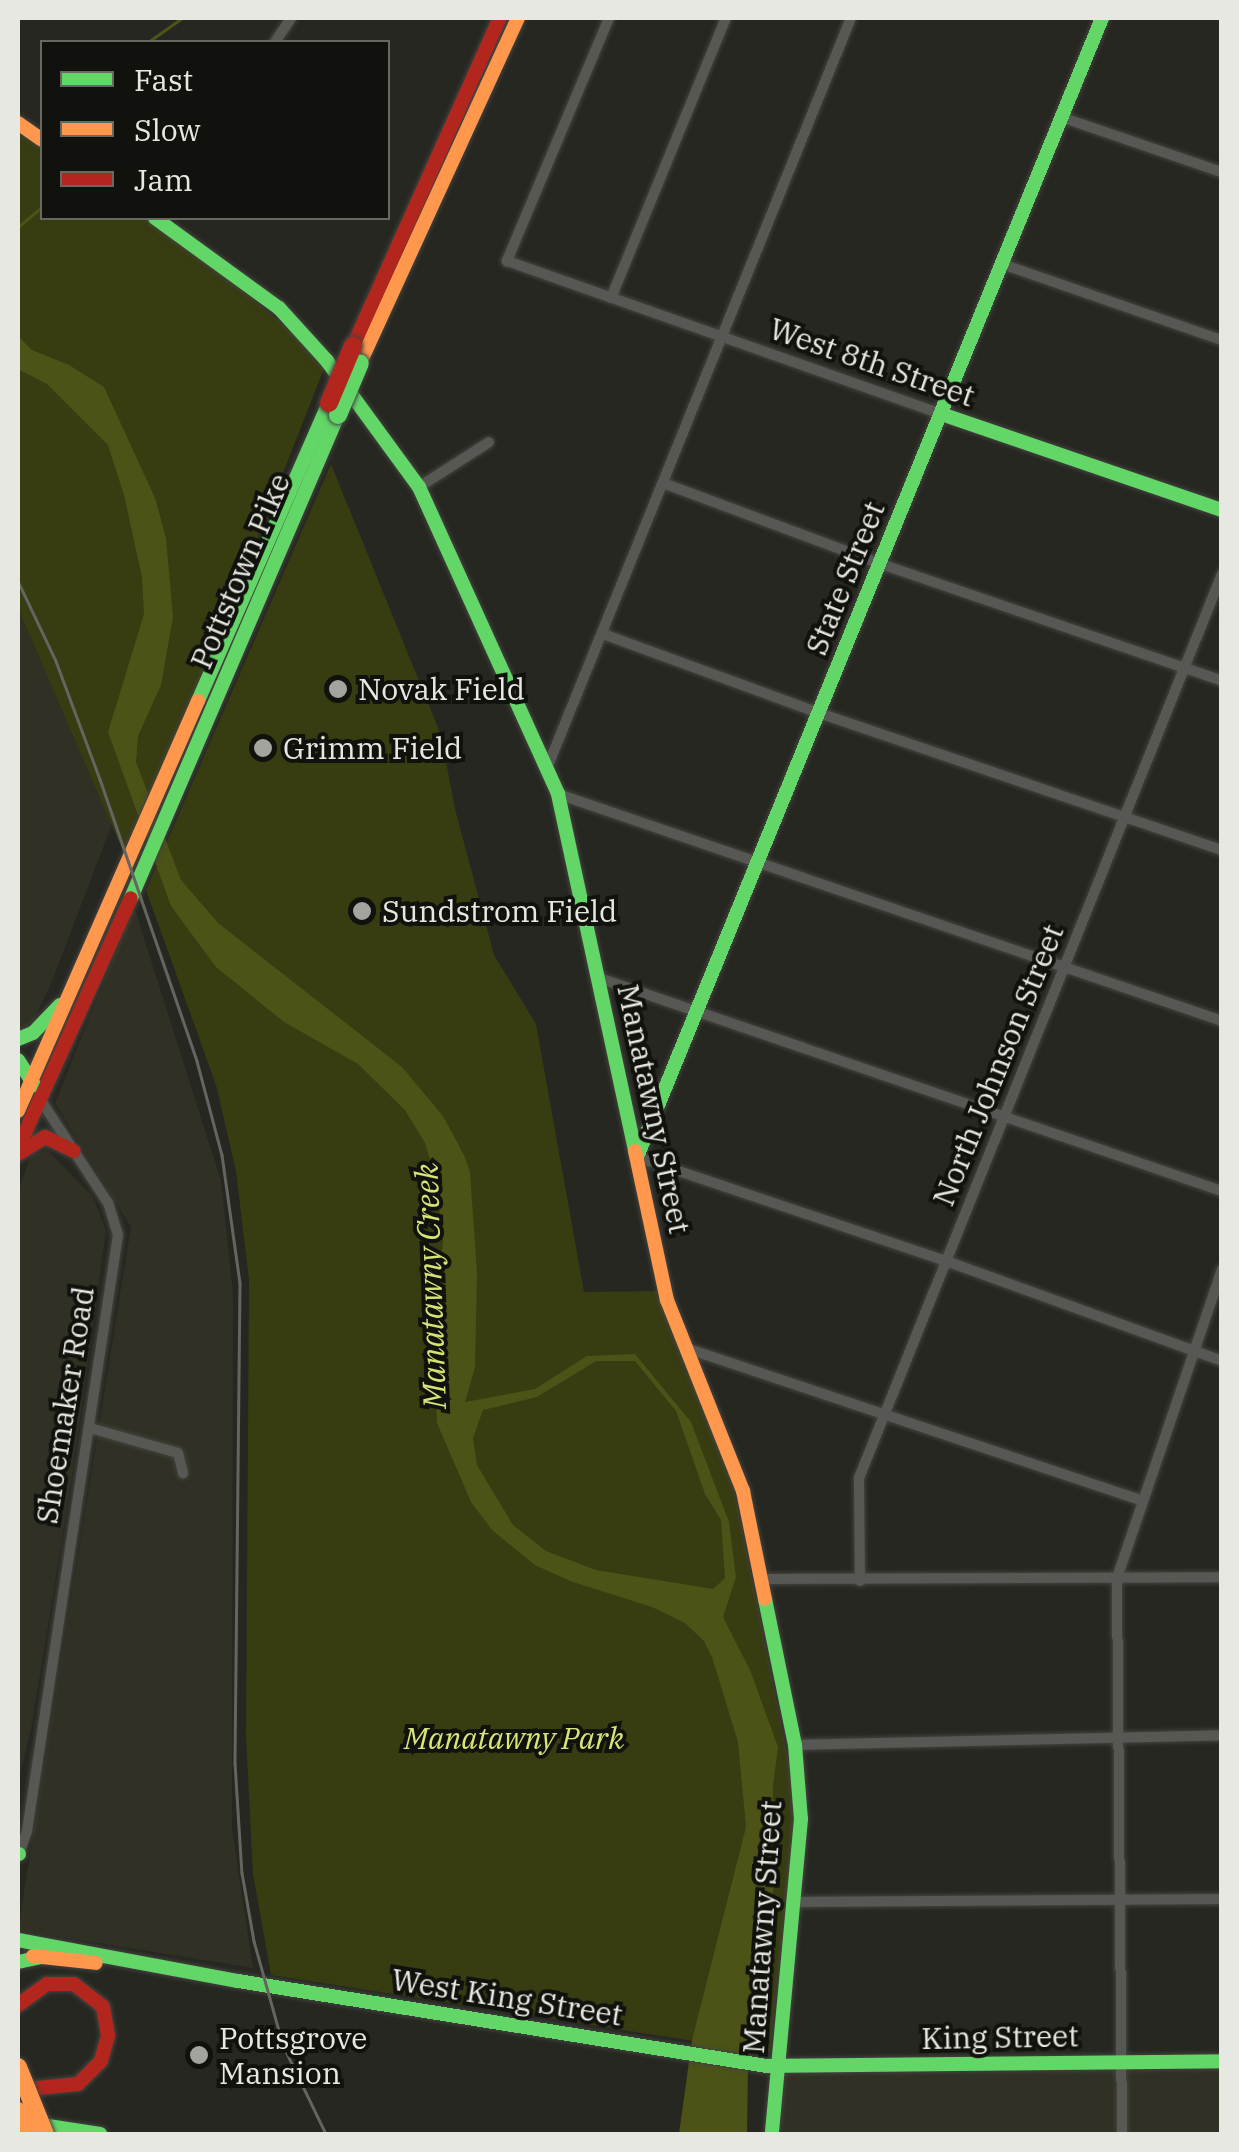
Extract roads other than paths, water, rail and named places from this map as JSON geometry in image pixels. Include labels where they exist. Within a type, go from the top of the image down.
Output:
[{"type":"main road","name":"Pottstown Pike","points":[[18,1151],[30,1084],[144,869],[500,18]]},
{"type":"main road","name":"Pottstown Pike","points":[[356,355],[518,18]]},
{"type":"main road","name":"State Street","points":[[637,1158],[1102,18]]},
{"type":"main road","points":[[18,123],[40,139]]},
{"type":"main road","name":"Manatawny Street","points":[[162,220],[279,308],[327,361],[419,487],[558,794],[667,1300],[738,1478],[795,1745],[802,1819],[796,1902],[773,2067],[772,2134]]},
{"type":"main road","name":"Pottstown Pike","points":[[18,1111],[207,680],[334,409]]},
{"type":"main road","name":"West 8th Street","points":[[941,414],[1222,510]]},
{"type":"main road","points":[[18,1038],[33,1034],[71,994]]},
{"type":"main road","name":"Shoemaker Road","points":[[18,1060],[30,1084]]},
{"type":"main road","points":[[18,1151],[45,1137],[74,1150]]},
{"type":"main road","name":"West King Street","points":[[18,1940],[226,1979],[773,2067]]},
{"type":"main road","name":"West King Street","points":[[18,1954],[226,1979]]},
{"type":"main road","points":[[18,1962],[42,1957]]},
{"type":"main road","points":[[18,2005],[39,1987],[65,1982],[98,2000],[108,2026],[105,2054],[85,2078],[53,2090],[18,2090]]},
{"type":"main road","name":"King Street","points":[[773,2067],[1222,2061]]},
{"type":"main road","points":[[18,2066],[45,2134]]},
{"type":"main road","points":[[18,2110],[27,2134]]},
{"type":"main road","points":[[18,2121],[100,2134]]},
{"type":"street","points":[[276,40],[291,18]]},
{"type":"street","name":"West 8th Street","points":[[609,18],[506,261],[941,414]]},
{"type":"street","points":[[611,298],[726,18]]},
{"type":"street","points":[[546,768],[852,18]]},
{"type":"street","points":[[1062,116],[1222,172]]},
{"type":"street","points":[[1002,264],[1222,340]]},
{"type":"street","points":[[419,487],[489,442]]},
{"type":"street","points":[[663,483],[881,564],[1222,681]]},
{"type":"street","name":"North Johnson Street","points":[[860,1581],[859,1478],[1222,574]]},
{"type":"street","points":[[603,634],[819,713],[1222,850]]},
{"type":"street","points":[[558,794],[1222,1021]]},
{"type":"street","points":[[599,978],[1222,1190]]},
{"type":"street","name":"Shoemaker Road","points":[[18,1855],[28,1831],[118,1235],[108,1203],[30,1084]]},
{"type":"street","points":[[637,1158],[946,1261],[1222,1361]]},
{"type":"street","points":[[1122,2134],[1117,1578],[1222,1268]]},
{"type":"street","points":[[686,1348],[1143,1501]]},
{"type":"street","points":[[90,1428],[178,1453],[183,1473]]},
{"type":"street","points":[[762,1579],[1222,1577]]},
{"type":"street","points":[[795,1745],[1222,1736]]},
{"type":"street","points":[[796,1902],[1222,1899]]},
{"type":"waterway","points":[[151,40],[182,18]]},
{"type":"waterway","points":[[18,227],[40,209]]},
{"type":"railway","points":[[18,581],[56,661],[100,779],[197,1061],[222,1155],[240,1283],[235,1763],[242,1873],[254,1941],[283,2045],[326,2134]]},
{"type":"place","name":"Novak Field","points":[[338,689]]},
{"type":"place","name":"Grimm Field","points":[[263,748]]},
{"type":"place","name":"Sundstrom Field","points":[[362,911]]},
{"type":"place","name":"Pottsgrove Mansion","points":[[199,2055]]},
{"type":"water label","name":"Manatawny Creek","points":[[430,1286]]},
{"type":"park label","name":"Manatawny Park","points":[[514,1738]]}]
